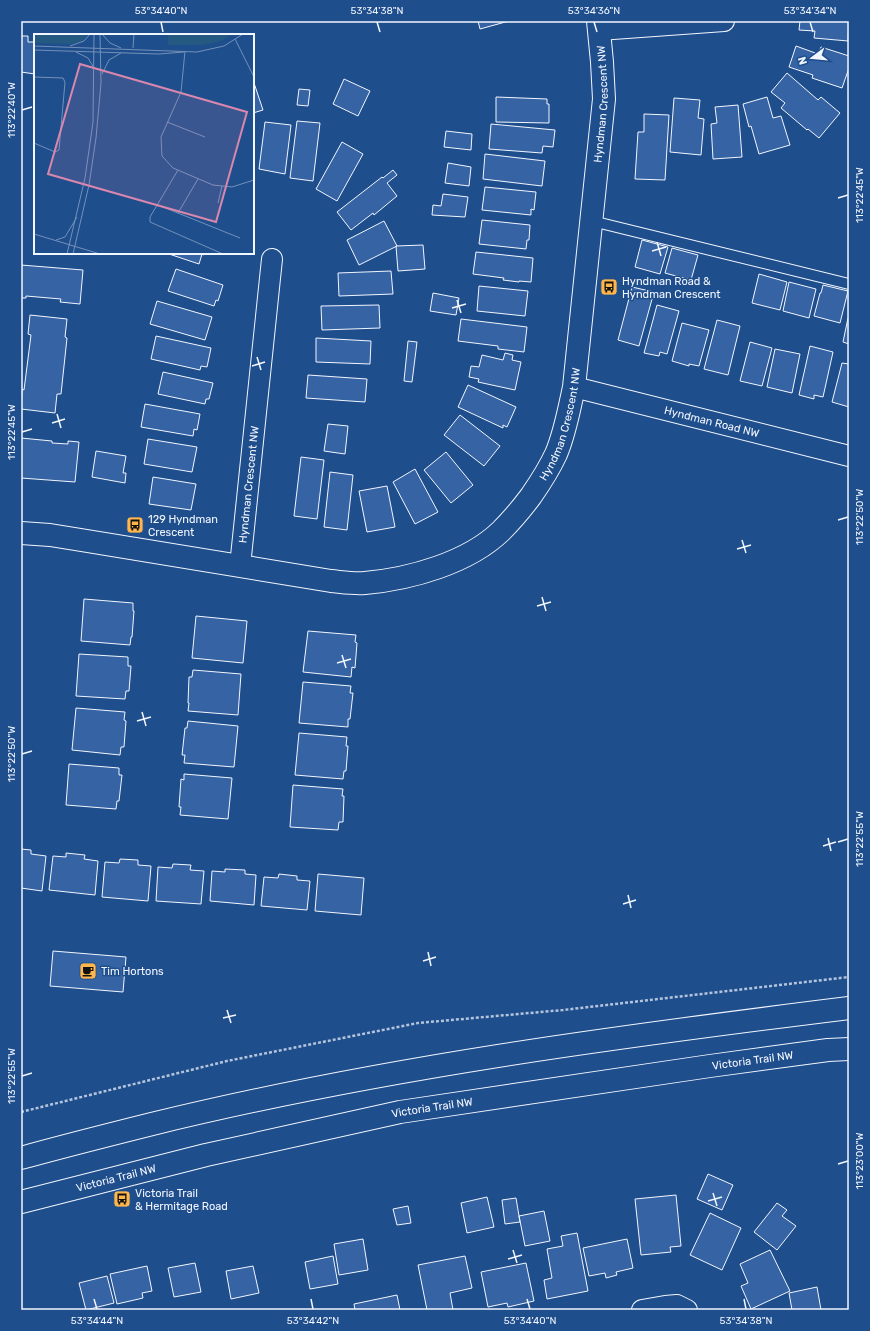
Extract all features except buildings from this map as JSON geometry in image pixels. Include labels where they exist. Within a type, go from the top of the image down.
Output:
[{"type":"main road","name":"Hyndman Crescent NW","points":[[21,532],[58,536],[331,581],[364,583],[428,571],[455,560],[478,548],[501,531],[523,507],[541,482],[556,455],[567,423],[574,387],[604,99],[598,25]]},
{"type":"main road","points":[[21,1158],[193,1114],[390,1073],[505,1054],[689,1028],[849,1008]]},
{"type":"main road","name":"Victoria Trail NW","points":[[22,1202],[206,1155],[400,1112],[710,1066],[828,1050],[849,1049]]},
{"type":"main road","points":[[21,1147],[45,1151]]},
{"type":"street","name":"Hyndman Crescent NW","points":[[598,25],[724,21]]},
{"type":"street","name":"Hyndman Crescent NW","points":[[240,566],[272,259]]},
{"type":"street","name":"Hyndman Road NW","points":[[574,387],[849,456]]},
{"type":"street","points":[[642,1310],[677,1305],[687,1310]]},
{"type":"lane","points":[[592,221],[849,284]]},
{"type":"path","points":[[21,1112],[227,1061],[418,1023],[563,1010],[849,977]]},
{"type":"place","name":"Hyndman Road & Hyndman Crescent","points":[[609,287]]},
{"type":"place","name":"129 Hyndman Crescent","points":[[135,525]]},
{"type":"place","name":"Tim Hortons","points":[[88,971]]},
{"type":"place","name":"Victoria Trail & Hermitage Road","points":[[122,1199]]}]
